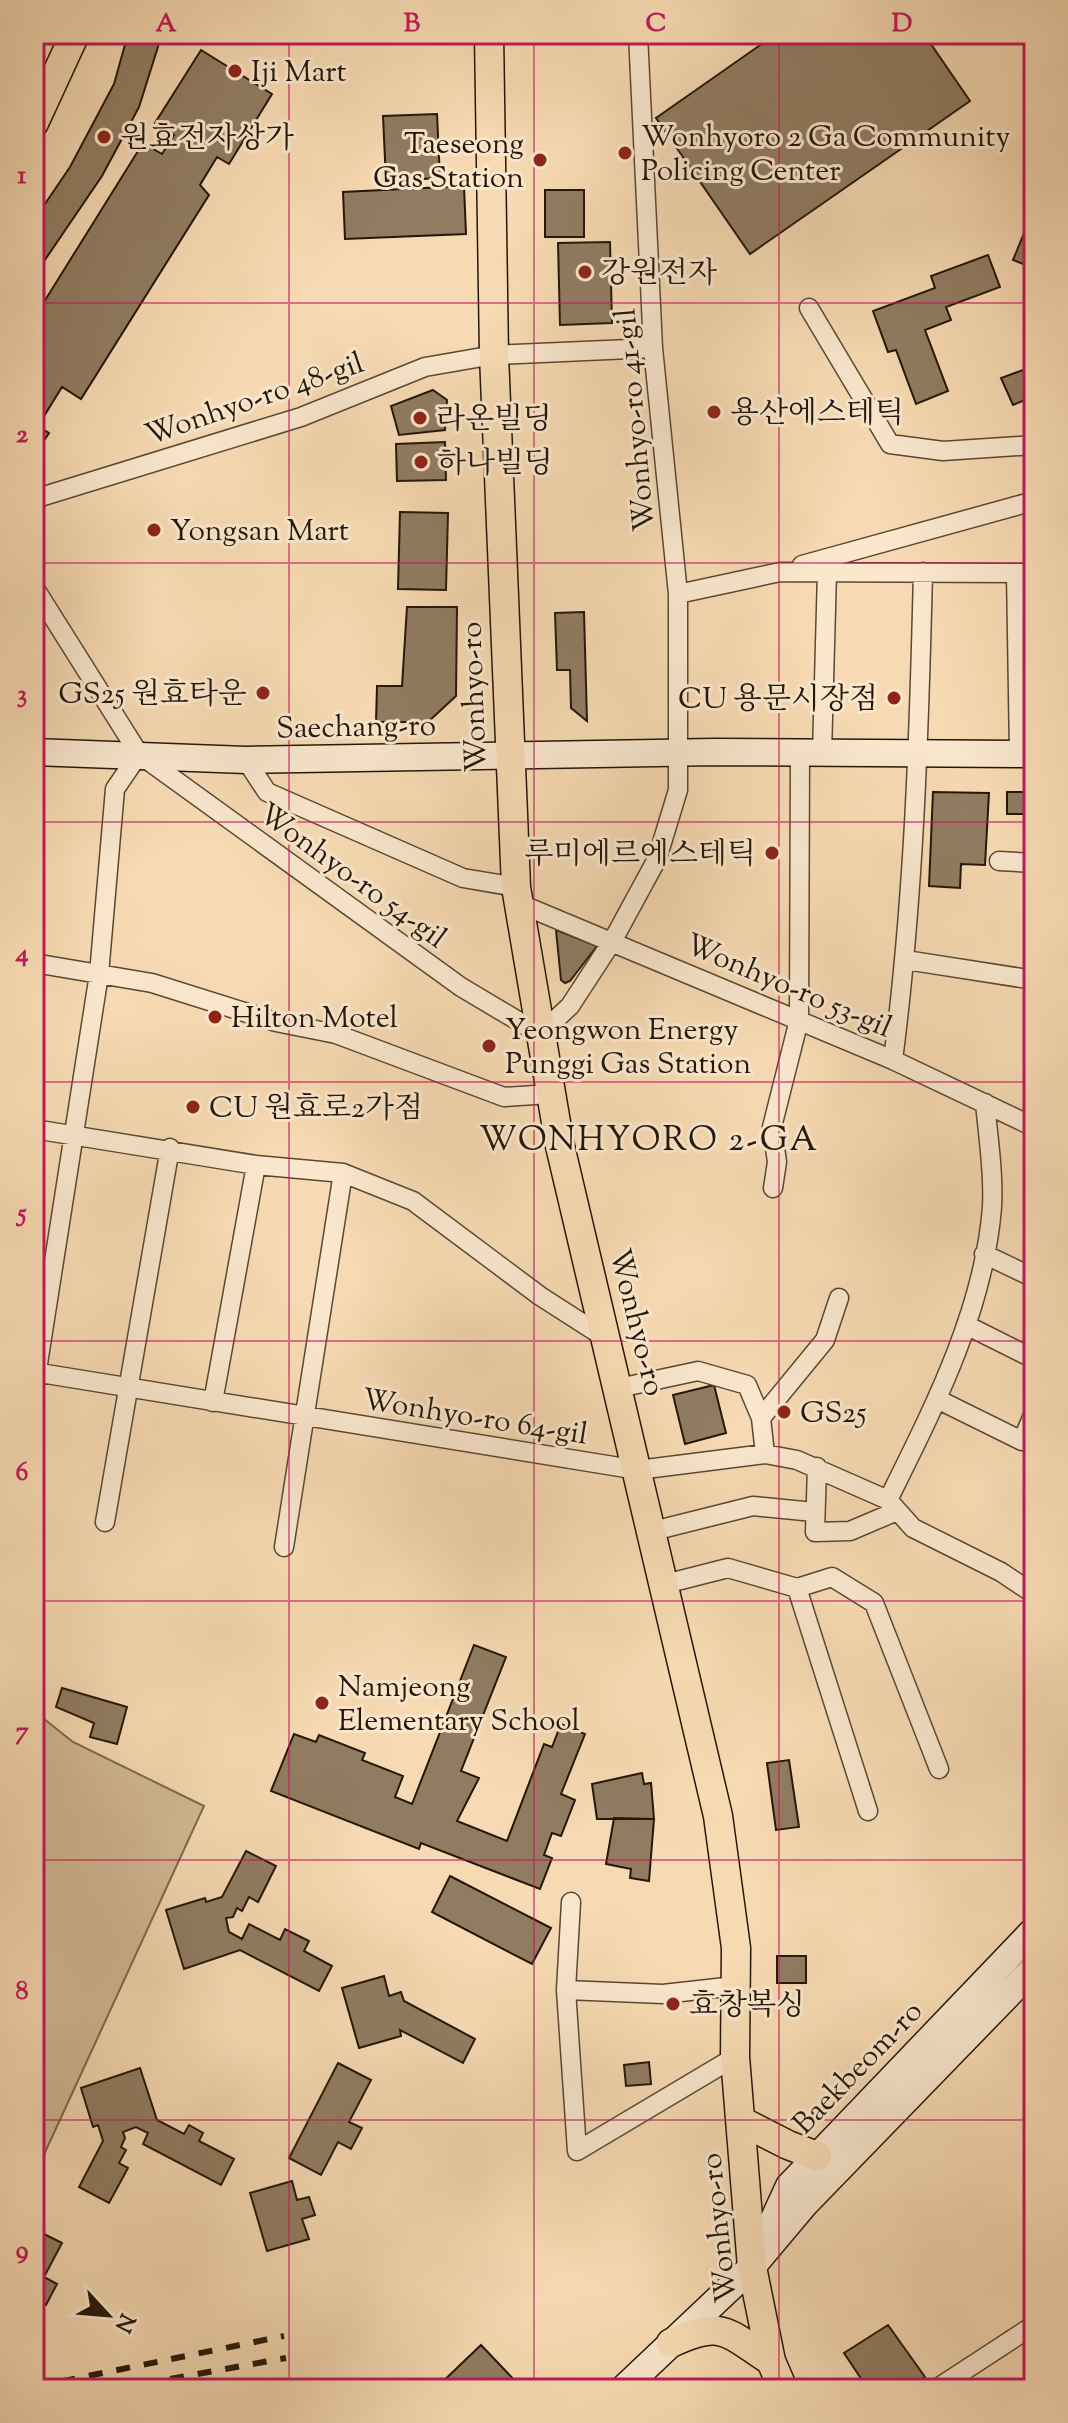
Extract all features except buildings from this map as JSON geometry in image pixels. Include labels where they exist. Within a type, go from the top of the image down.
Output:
[{"type":"main road","points":[[34,123],[75,34]]},
{"type":"main road","name":"Wonhyo-ro","points":[[489,34],[494,355],[508,756],[517,895],[550,1094],[718,1816],[736,1948],[735,2057],[752,2267],[771,2361],[783,2389]]},
{"type":"main road","name":"Saechang-ro","points":[[34,752],[246,760],[919,752],[1027,754]]},
{"type":"main road","name":"Baekbeom-ro","points":[[623,2389],[752,2267],[833,2151],[1034,1930]]},
{"type":"main road","name":"Baekbeom-ro","points":[[833,2151],[1034,1968]]},
{"type":"main road","points":[[741,2121],[833,2151]]},
{"type":"main road","points":[[671,2343],[704,2328],[715,2330],[771,2361]]},
{"type":"street","name":"Wonhyo-ro 41-gil","points":[[638,34],[653,348],[678,594],[679,754]]},
{"type":"street","points":[[809,308],[890,444],[943,451],[1034,445]]},
{"type":"street","points":[[494,355],[653,348]]},
{"type":"street","name":"Wonhyo-ro 48-gil","points":[[34,499],[301,417],[425,367],[494,355]]},
{"type":"street","points":[[678,594],[780,572],[1034,501]]},
{"type":"street","points":[[780,572],[1025,573]]},
{"type":"street","points":[[773,1188],[777,1162],[772,1127],[799,1020],[811,753],[827,572]]},
{"type":"street","points":[[893,1060],[906,960],[919,752],[923,572]]},
{"type":"street","name":"Saechang-ro","points":[[1025,573],[1027,754]]},
{"type":"street","points":[[34,587],[139,754],[115,789],[99,974],[35,1378]]},
{"type":"street","name":"Wonhyo-ro 54-gil","points":[[139,754],[448,978],[540,1034]]},
{"type":"street","points":[[540,1034],[570,1006],[613,940],[657,859],[678,790],[679,754]]},
{"type":"street","name":"Wonhyo-ro 53-gil","points":[[246,760],[267,792],[463,878],[517,895],[613,940],[893,1060],[1034,1127]]},
{"type":"street","points":[[999,861],[1034,863]]},
{"type":"street","points":[[906,960],[1034,980]]},
{"type":"street","points":[[34,963],[152,983],[276,1022],[336,1034],[504,1097],[550,1094]]},
{"type":"street","points":[[817,1467],[815,1532],[850,1531],[893,1506],[966,1325],[984,1254],[992,1206],[985,1103]]},
{"type":"street","points":[[34,1129],[73,1137],[170,1148],[256,1165],[343,1173],[413,1201],[540,1296],[607,1339]]},
{"type":"street","points":[[105,1522],[170,1148]]},
{"type":"street","points":[[213,1402],[256,1165]]},
{"type":"street","points":[[284,1547],[343,1173]]},
{"type":"street","points":[[984,1254],[1034,1278]]},
{"type":"street","points":[[761,1418],[825,1340],[839,1298]]},
{"type":"street","points":[[966,1325],[1034,1359]]},
{"type":"street","points":[[619,1388],[698,1371],[747,1385],[761,1418],[765,1454],[817,1467],[893,1506],[913,1528],[1001,1572],[1034,1594]]},
{"type":"street","name":"Wonhyo-ro 64-gil","points":[[35,1378],[127,1388],[638,1470],[765,1454]]},
{"type":"street","points":[[937,1399],[1022,1441],[1034,1413]]},
{"type":"street","points":[[653,1531],[753,1506],[814,1512]]},
{"type":"street","points":[[665,1584],[728,1568],[797,1588],[832,1577],[874,1603],[939,1769]]},
{"type":"street","points":[[797,1588],[868,1811]]},
{"type":"street","points":[[571,1902],[566,1990],[577,2151],[735,2057]]},
{"type":"street","points":[[566,1990],[663,1994],[735,1986]]},
{"type":"street","points":[[936,2389],[1034,2325]]},
{"type":"shaded area","points":[[34,1711],[73,1742],[204,1806],[42,2159],[34,2156]]},
{"type":"railway","points":[[34,2387],[284,2336]]},
{"type":"railway","points":[[115,2389],[286,2358]]},
{"type":"place","name":"Iji Mart","points":[[235,71]]},
{"type":"place","name":"원효전자상가","points":[[104,137]]},
{"type":"place","name":"Wonhyoro 2 Ga Community Policing Center","points":[[625,153]]},
{"type":"place","name":"Taeseong Gas Station","points":[[540,160]]},
{"type":"place","name":"강원전자","points":[[585,272]]},
{"type":"place","name":"용산에스테틱","points":[[714,412]]},
{"type":"place","name":"라온빌딩","points":[[420,418]]},
{"type":"place","name":"하나빌딩","points":[[421,462]]},
{"type":"place","name":"Yongsan Mart","points":[[154,530]]},
{"type":"place","name":"GS25 원효타운","points":[[263,693]]},
{"type":"place","name":"CU 용문시장점","points":[[894,698]]},
{"type":"place","name":"루미에르에스테틱","points":[[772,853]]},
{"type":"place","name":"Hilton Motel","points":[[215,1017]]},
{"type":"place","name":"Yeongwon Energy Punggi Gas Station","points":[[489,1046]]},
{"type":"place","name":"CU 원효로2가점","points":[[193,1107]]},
{"type":"place","name":"GS25","points":[[784,1412]]},
{"type":"place","name":"Namjeong Elementary School","points":[[322,1703]]},
{"type":"place","name":"효창복싱","points":[[673,2004]]},
{"type":"district","name":"WONHYORO 2-GA","points":[[649,1138]]}]
